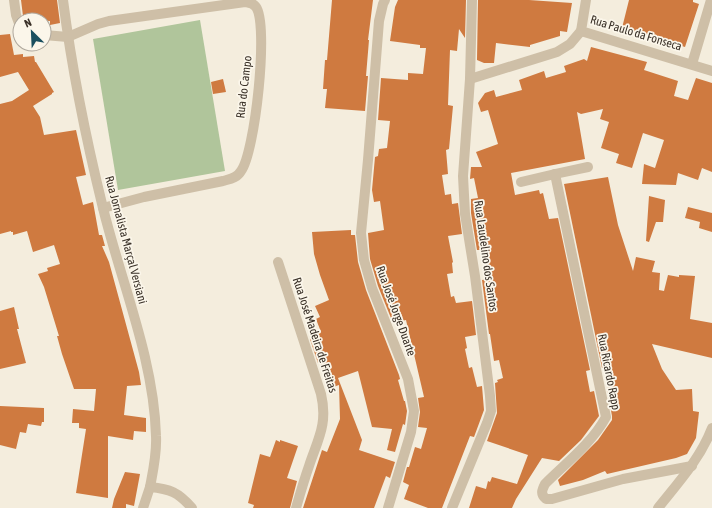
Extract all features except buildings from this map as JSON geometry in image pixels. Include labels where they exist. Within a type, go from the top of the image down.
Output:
[{"type":"street","points":[[14,0],[16,12]]},
{"type":"street","name":"Rua Jornalista Marçal Versiani","points":[[63,0],[68,37],[103,208],[147,368],[153,404],[156,437],[155,460],[150,487],[143,508]]},
{"type":"street","name":"Rua José Jorge Duarte","points":[[385,0],[379,21],[361,234],[364,260],[372,288],[408,380],[414,411],[412,432],[388,508]]},
{"type":"street","name":"Rua Laudelino dos Santos","points":[[452,508],[488,423],[491,411],[485,345],[465,214],[463,176],[470,79],[472,0]]},
{"type":"street","name":"Rua Paulo da Fonseca","points":[[586,0],[581,31],[712,71]]},
{"type":"street","points":[[692,64],[711,0]]},
{"type":"street","name":"Rua do Campo","points":[[68,37],[98,24],[109,21],[246,2],[252,3],[257,8],[259,16],[262,51],[261,72],[247,158],[242,171],[235,178],[144,197],[103,208]]},
{"type":"street","points":[[470,79],[557,52],[570,44],[581,31]]},
{"type":"street","points":[[52,36],[68,37]]},
{"type":"street","points":[[521,182],[588,167]]},
{"type":"street","name":"Rua Ricardo Rapp","points":[[554,174],[606,417],[600,428],[545,484],[541,491],[542,496],[546,499],[552,499],[623,479],[692,466]]},
{"type":"street","name":"Rua José Madeira de Freitas","points":[[278,262],[321,394],[324,412],[322,431],[296,508]]},
{"type":"street","points":[[658,508],[692,466],[704,447],[712,428]]},
{"type":"street","points":[[150,487],[167,489],[175,493],[192,508]]},
{"type":"green space","points":[[200,20],[225,171],[118,190],[93,39]]}]
